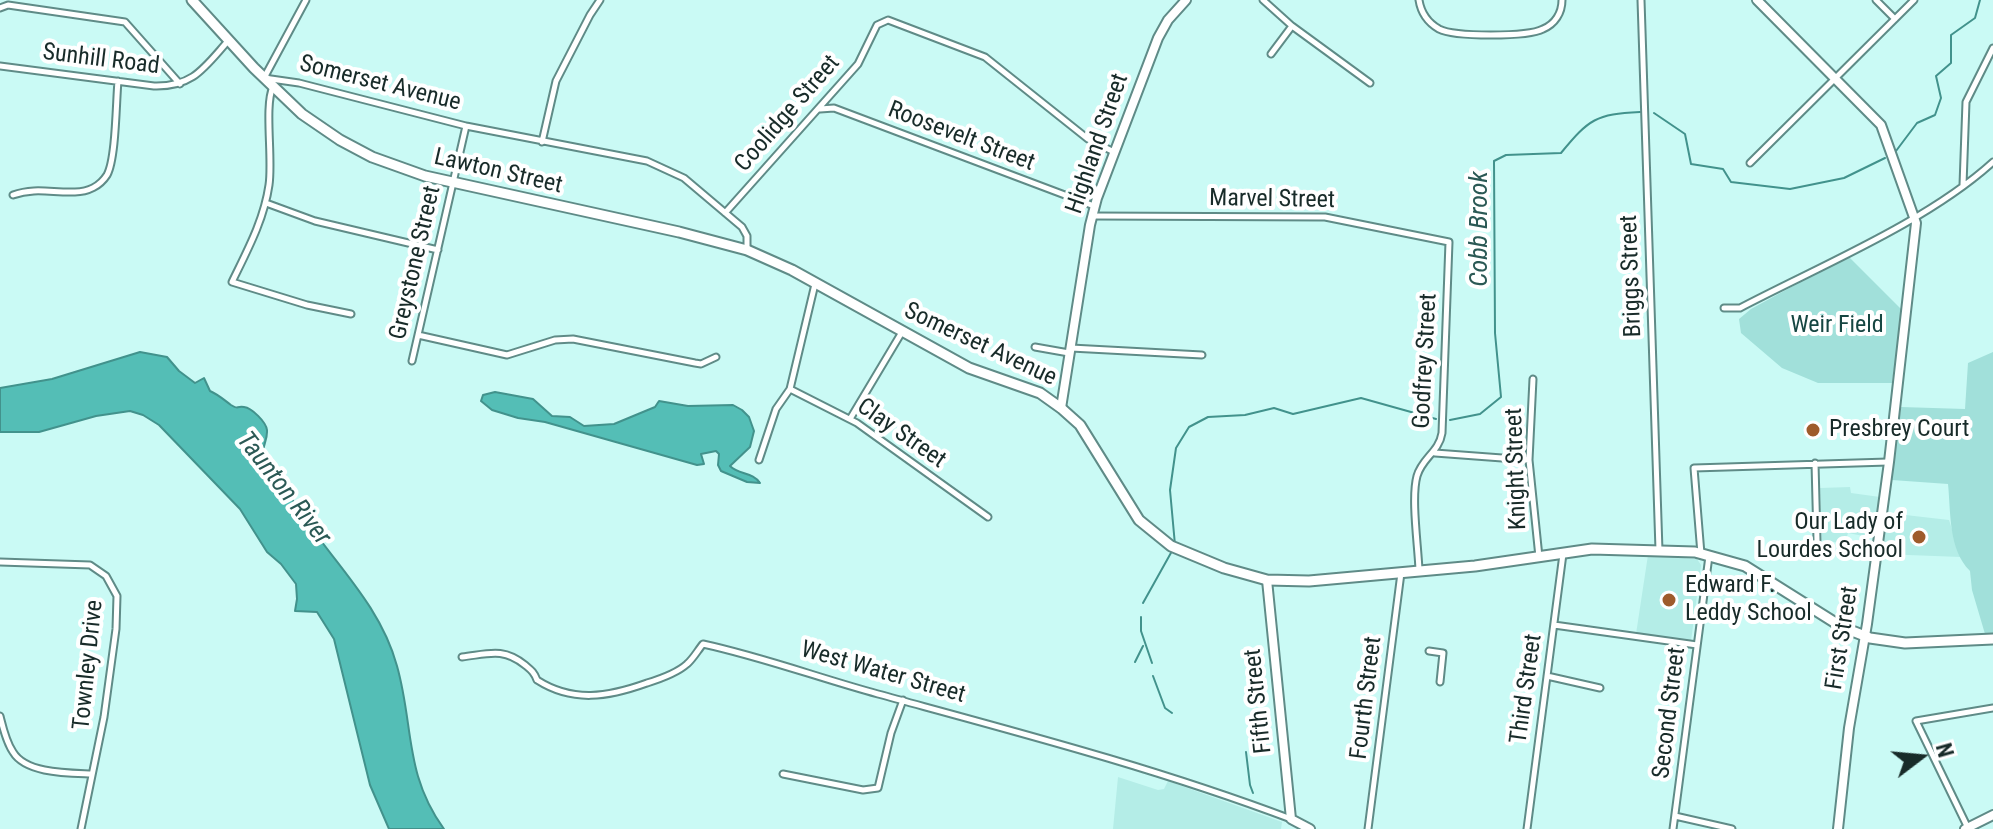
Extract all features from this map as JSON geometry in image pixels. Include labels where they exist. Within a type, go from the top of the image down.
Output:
[{"type":"main road","name":"Somerset Avenue","points":[[192,0],[264,78]]},
{"type":"main road","name":"Lawton Street","points":[[264,78],[302,114],[340,140],[396,167],[453,183],[679,232],[747,250]]},
{"type":"main road","name":"Somerset Avenue","points":[[747,250],[969,368],[1033,391],[1061,408],[1087,435],[1134,513],[1175,548],[1224,568],[1267,580],[1309,581],[1463,567],[1605,548],[1705,554],[1758,573],[1838,625],[1865,637],[1905,643],[1993,639]]},
{"type":"street","points":[[264,78],[306,0]]},
{"type":"street","name":"Highland Street","points":[[1061,408],[1094,206],[1158,38],[1186,0]]},
{"type":"street","points":[[1263,0],[1292,26],[1370,83]]},
{"type":"street","points":[[1419,0],[1429,22],[1445,32],[1461,33],[1537,32],[1556,20],[1562,0]]},
{"type":"street","name":"Briggs Street","points":[[1641,0],[1659,550]]},
{"type":"street","points":[[1757,0],[1871,113],[1886,134],[1914,216]]},
{"type":"street","points":[[1876,0],[1895,19]]},
{"type":"street","points":[[1750,163],[1914,0]]},
{"type":"street","points":[[542,142],[556,81],[598,1]]},
{"type":"street","points":[[1,8],[8,5],[125,22],[180,84]]},
{"type":"street","name":"Coolidge Street","points":[[725,213],[858,64],[877,25],[894,21],[986,57],[1088,139],[1114,152]]},
{"type":"street","points":[[1271,54],[1292,26]]},
{"type":"street","name":"Sunhill Road","points":[[0,66],[154,86],[180,84],[204,69],[228,41]]},
{"type":"street","points":[[1963,186],[1966,102],[1993,48]]},
{"type":"street","name":"Somerset Avenue","points":[[264,78],[299,83],[466,126],[657,164],[688,181],[745,231],[747,250]]},
{"type":"street","points":[[13,195],[34,189],[82,192],[102,181],[110,165],[118,81]]},
{"type":"street","points":[[273,87],[269,101],[272,158],[266,203],[233,285],[351,314]]},
{"type":"street","name":"Roosevelt Street","points":[[815,111],[834,108],[1094,206]]},
{"type":"street","name":"Greystone Street","points":[[412,361],[466,126]]},
{"type":"street","points":[[1724,308],[1740,308],[1914,216],[1963,186],[1993,162]]},
{"type":"street","points":[[266,203],[315,221],[438,250]]},
{"type":"street","name":"Marvel Street","points":[[1092,216],[1325,217],[1449,242]]},
{"type":"street","name":"First Street","points":[[1838,829],[1849,728],[1889,462],[1916,229],[1914,216]]},
{"type":"street","name":"Godfrey Street","points":[[1419,570],[1416,479],[1422,464],[1434,453],[1442,433],[1449,242]]},
{"type":"street","points":[[759,460],[776,409],[790,389],[815,284]]},
{"type":"street","points":[[850,419],[902,332]]},
{"type":"street","points":[[418,335],[507,355],[555,340],[573,339],[701,364],[716,357]]},
{"type":"street","points":[[1035,347],[1202,355]]},
{"type":"street","name":"Knight Street","points":[[1533,379],[1529,460],[1539,557]]},
{"type":"street","name":"Clay Street","points":[[790,389],[850,419],[988,517]]},
{"type":"street","points":[[1434,453],[1529,460]]},
{"type":"street","points":[[1705,554],[1694,468],[1889,462]]},
{"type":"street","points":[[1815,463],[1817,540]]},
{"type":"street","name":"Third Street","points":[[1527,829],[1563,553]]},
{"type":"street","name":"Second Street","points":[[1673,829],[1697,645],[1705,554]]},
{"type":"street","name":"Townley Drive","points":[[0,562],[82,563],[102,572],[114,588],[118,606],[103,728],[81,829]]},
{"type":"street","name":"Fourth Street","points":[[1368,829],[1401,572]]},
{"type":"street","name":"Fifth Street","points":[[1267,580],[1291,819]]},
{"type":"street","points":[[1554,625],[1697,645]]},
{"type":"street","name":"West Water Street","points":[[462,657],[499,652],[511,654],[546,685],[571,694],[595,696],[623,691],[663,677],[687,664],[703,644],[746,653],[1122,761],[1291,819],[1310,829]]},
{"type":"street","points":[[1429,651],[1443,653],[1440,682]]},
{"type":"street","points":[[1547,676],[1600,688]]},
{"type":"street","points":[[783,774],[863,790],[878,788],[891,733],[903,700]]},
{"type":"street","points":[[1993,708],[1916,721],[1967,828],[1993,815]]},
{"type":"street","points":[[0,716],[11,750],[19,759],[41,768],[92,774]]},
{"type":"street","points":[[1675,816],[1732,829]]},
{"type":"shaded area","name":"Our Lady of Lourdes School","points":[[1850,487],[1851,493],[1880,497],[1874,538],[1848,533],[1845,544],[1822,540],[1820,488]]},
{"type":"shaded area","name":"Our Lady of Lourdes School","points":[[1888,513],[1949,520],[1961,557],[1882,554]]},
{"type":"shaded area","name":"Edward F. Leddy School","points":[[1648,555],[1697,559],[1701,565],[1691,641],[1636,634]]},
{"type":"shaded area","points":[[1118,777],[1158,790],[1164,789],[1168,781],[1282,822],[1281,829],[1113,829]]},
{"type":"green space","name":"Weir Field","points":[[1848,256],[1902,310],[1892,383],[1818,383],[1782,368],[1741,333],[1739,319],[1751,309]]},
{"type":"green space","points":[[1993,352],[1993,633],[1985,634],[1972,590],[1970,571],[1954,541],[1948,484],[1892,480],[1901,407],[1965,409],[1968,363]]},
{"type":"water","name":"Taunton River","points":[[140,352],[167,357],[195,383],[204,378],[210,391],[235,407],[251,410],[264,423],[267,430],[263,453],[265,462],[279,477],[309,526],[367,602],[389,643],[402,688],[416,769],[431,809],[444,829],[389,829],[370,785],[334,639],[317,612],[295,611],[296,584],[267,552],[240,509],[159,425],[130,411],[96,416],[39,432],[0,432],[0,388],[52,379]]},
{"type":"water","points":[[495,392],[533,399],[552,416],[570,417],[584,426],[614,424],[655,407],[659,401],[688,406],[733,405],[749,417],[754,431],[750,447],[730,466],[760,483],[747,482],[721,471],[716,451],[701,454],[704,464],[697,465],[492,410],[481,401],[483,395]]},
{"type":"waterway","name":"Cobb Brook","points":[[1896,151],[1917,123],[1935,115],[1941,98],[1936,76],[1951,63],[1951,35],[1975,18],[1980,0]]},
{"type":"waterway","name":"Cobb Brook","points":[[1450,420],[1480,414],[1501,397],[1495,333],[1494,161],[1506,155],[1561,153],[1594,120],[1613,114],[1640,112]]},
{"type":"waterway","name":"Cobb Brook","points":[[1654,113],[1685,134],[1691,164],[1723,169],[1731,182],[1790,189],[1844,178],[1885,158]]},
{"type":"waterway","name":"Cobb Brook","points":[[1175,545],[1170,490],[1176,448],[1189,427],[1208,417],[1245,415],[1274,408],[1293,414],[1361,398],[1436,419]]},
{"type":"waterway","name":"Cobb Brook","points":[[1143,603],[1172,551]]},
{"type":"waterway","name":"Cobb Brook","points":[[1141,617],[1141,631],[1152,663]]},
{"type":"waterway","points":[[1135,662],[1143,646]]},
{"type":"waterway","name":"Cobb Brook","points":[[1153,676],[1165,708],[1172,713]]},
{"type":"waterway","name":"Cobb Brook","points":[[1246,752],[1253,793]]},
{"type":"place","name":"Presbrey Court","points":[[1813,430]]},
{"type":"place","name":"Our Lady of Lourdes School","points":[[1919,537]]},
{"type":"place","name":"Edward F. Leddy School","points":[[1669,600]]}]
